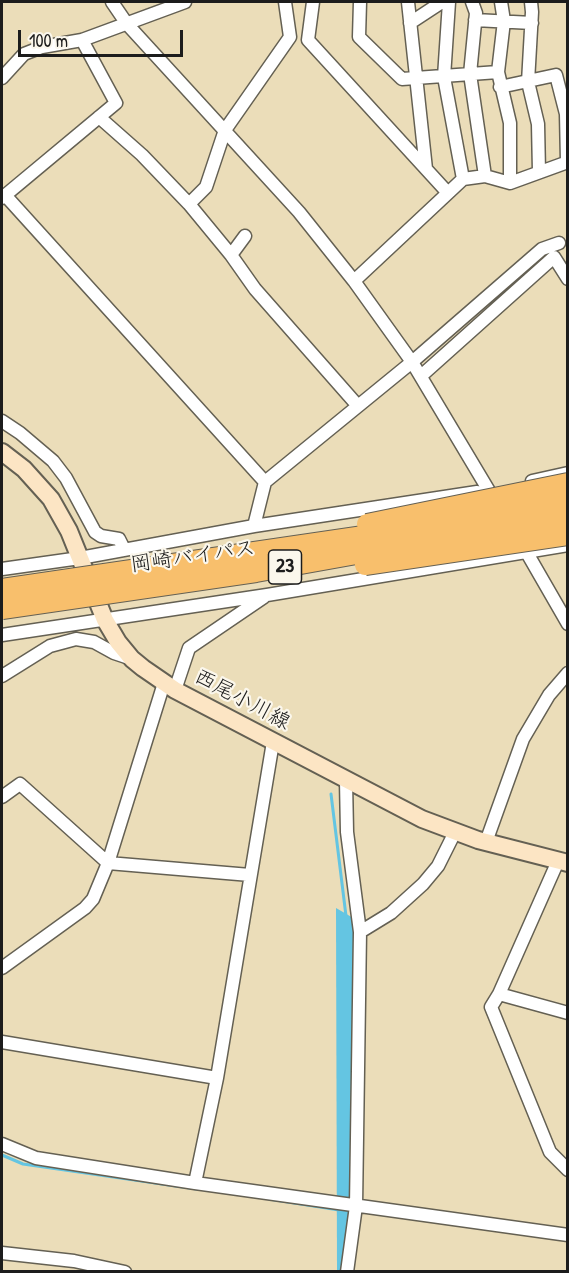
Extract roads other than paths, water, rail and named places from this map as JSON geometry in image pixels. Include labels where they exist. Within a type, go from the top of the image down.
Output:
[{"type":"highway","name":"23","points":[[294,547],[306,537],[567,483]]},
{"type":"highway","name":"岡崎バイパス","points":[[2,589],[425,527],[567,501]]},
{"type":"highway","name":"岡崎バイパス","points":[[2,609],[256,572],[567,516]]},
{"type":"highway","name":"23","points":[[256,572],[268,578],[430,557],[567,535]]},
{"type":"main road","name":"西尾小川線","points":[[2,452],[34,478],[51,499],[69,531],[105,620],[132,660],[170,686],[346,781],[422,819],[486,842],[563,862]]},
{"type":"street","points":[[112,2],[127,24],[299,212],[354,281],[421,376],[567,624]]},
{"type":"street","points":[[2,78],[24,54],[42,47],[82,40],[185,2]]},
{"type":"street","points":[[189,204],[206,187],[225,130],[290,38],[285,2]]},
{"type":"street","points":[[313,2],[308,40],[448,193]]},
{"type":"street","points":[[360,2],[359,37],[402,80],[498,72]]},
{"type":"street","points":[[408,2],[426,169]]},
{"type":"street","points":[[410,23],[442,2]]},
{"type":"street","points":[[449,2],[444,77],[463,179]]},
{"type":"street","points":[[472,2],[476,13],[470,74],[485,176]]},
{"type":"street","points":[[501,2],[504,21],[498,72],[510,123],[510,183]]},
{"type":"street","points":[[531,2],[528,82],[538,124],[539,172]]},
{"type":"street","points":[[475,20],[532,23]]},
{"type":"street","points":[[82,40],[116,104],[3,197],[265,482]]},
{"type":"street","points":[[354,281],[463,179],[485,176],[510,183],[567,162],[567,114],[556,75],[500,87]]},
{"type":"street","points":[[99,117],[142,155],[189,204],[231,255],[255,289],[358,406]]},
{"type":"street","points":[[231,255],[245,236]]},
{"type":"street","points":[[254,526],[265,482],[412,362],[542,249],[559,243]]},
{"type":"street","points":[[421,376],[554,256],[567,279]]},
{"type":"street","points":[[2,421],[20,432],[52,461],[71,486],[94,532],[101,536],[119,539],[124,549]]},
{"type":"street","points":[[2,569],[80,558],[254,526],[489,491],[567,473]]},
{"type":"street","points":[[2,635],[267,595],[567,545]]},
{"type":"street","points":[[2,968],[85,908],[93,899],[108,863],[170,686],[189,648],[267,595]]},
{"type":"street","points":[[2,676],[50,646],[76,639],[94,642],[132,660]]},
{"type":"street","points":[[486,842],[523,739],[549,695],[567,673]]},
{"type":"street","points":[[195,1183],[217,1078],[273,742]]},
{"type":"street","points":[[346,781],[347,832],[360,932],[356,1206],[347,1272]]},
{"type":"street","points":[[2,797],[20,784],[108,863],[250,875]]},
{"type":"street","points":[[360,932],[390,913],[423,884],[438,866],[455,832]]},
{"type":"street","points":[[563,862],[491,1008],[550,1152],[567,1170]]},
{"type":"street","points":[[499,994],[567,1013]]},
{"type":"street","points":[[2,1042],[217,1078]]},
{"type":"street","points":[[2,1144],[36,1158],[195,1183],[567,1235]]},
{"type":"street","points":[[2,1253],[74,1261],[125,1272]]},
{"type":"water","points":[[336,908],[355,919],[349,1220],[343,1272],[337,1271]]},
{"type":"waterway","points":[[331,794],[346,916]]},
{"type":"waterway","points":[[2,1155],[23,1164],[197,1189]]},
{"type":"waterway","points":[[269,1199],[339,1210]]}]
